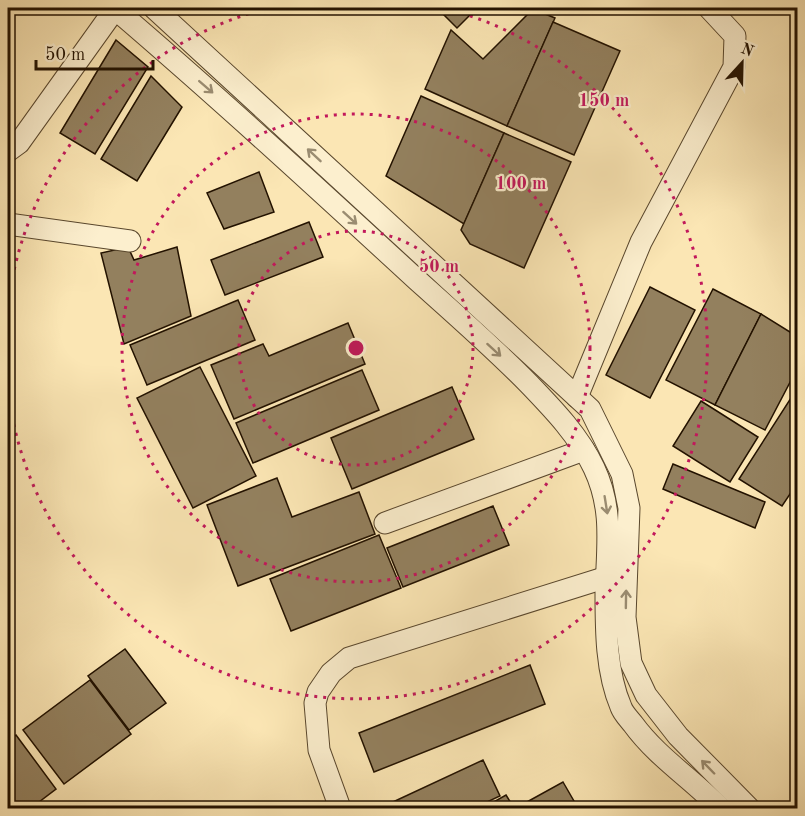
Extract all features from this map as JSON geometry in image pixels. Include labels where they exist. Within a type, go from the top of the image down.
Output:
[{"type":"street","points":[[8,151],[19,143],[115,8],[210,90],[506,360],[553,409],[584,450],[604,494],[609,526],[607,648],[621,709],[646,742],[720,808]]},
{"type":"street","points":[[154,8],[590,410],[622,474],[629,508],[625,617],[631,663],[646,695],[678,736],[749,808]]},
{"type":"street","points":[[577,398],[641,242],[734,67],[735,36],[709,8]]},
{"type":"street","points":[[8,224],[130,241]]},
{"type":"street","points":[[385,522],[584,450]]},
{"type":"street","points":[[340,808],[319,750],[315,703],[324,682],[339,665],[349,658],[607,577]]},
{"type":"building","points":[[437,8],[477,8],[457,28]]},
{"type":"building","points":[[533,9],[555,18],[507,126],[425,89],[451,30],[483,59]]},
{"type":"building","points":[[553,22],[620,51],[574,155],[507,126]]},
{"type":"building","points":[[116,40],[148,67],[95,154],[60,133]]},
{"type":"building","points":[[151,76],[182,107],[137,181],[101,159]]},
{"type":"building","points":[[421,96],[504,133],[464,224],[386,176]]},
{"type":"building","points":[[504,133],[571,162],[524,268],[470,244],[461,230]]},
{"type":"building","points":[[259,172],[274,212],[224,229],[207,193]]},
{"type":"building","points":[[309,222],[323,257],[225,295],[211,260]]},
{"type":"building","points":[[128,247],[134,260],[177,247],[191,316],[124,344],[101,253]]},
{"type":"building","points":[[650,287],[695,310],[650,398],[606,375]]},
{"type":"building","points":[[713,289],[761,314],[715,405],[666,380]]},
{"type":"building","points":[[238,300],[255,340],[147,385],[130,345]]},
{"type":"building","points":[[761,314],[798,337],[798,367],[765,430],[715,405]]},
{"type":"building","points":[[348,323],[365,364],[234,419],[211,365],[263,344],[269,356]]},
{"type":"building","points":[[200,367],[256,476],[193,508],[137,398]]},
{"type":"building","points":[[362,370],[379,410],[253,463],[236,423]]},
{"type":"building","points":[[452,387],[474,439],[352,489],[331,438]]},
{"type":"building","points":[[798,387],[798,488],[794,488],[782,506],[739,479]]},
{"type":"building","points":[[701,401],[758,437],[730,482],[673,446]]},
{"type":"building","points":[[673,464],[765,502],[755,528],[663,489]]},
{"type":"building","points":[[277,478],[292,517],[359,492],[375,534],[238,586],[207,505]]},
{"type":"building","points":[[493,506],[509,545],[403,587],[387,548]]},
{"type":"building","points":[[379,535],[401,588],[291,631],[270,579]]},
{"type":"building","points":[[125,649],[166,703],[129,730],[88,676]]},
{"type":"building","points":[[530,665],[545,704],[374,772],[359,733]]},
{"type":"building","points":[[90,680],[131,734],[64,784],[23,730]]},
{"type":"building","points":[[16,735],[56,789],[31,808],[8,808],[8,741]]},
{"type":"building","points":[[483,760],[500,796],[474,808],[380,808]]},
{"type":"building","points":[[563,782],[578,808],[516,808]]},
{"type":"building","points":[[506,795],[514,808],[483,808]]}]
